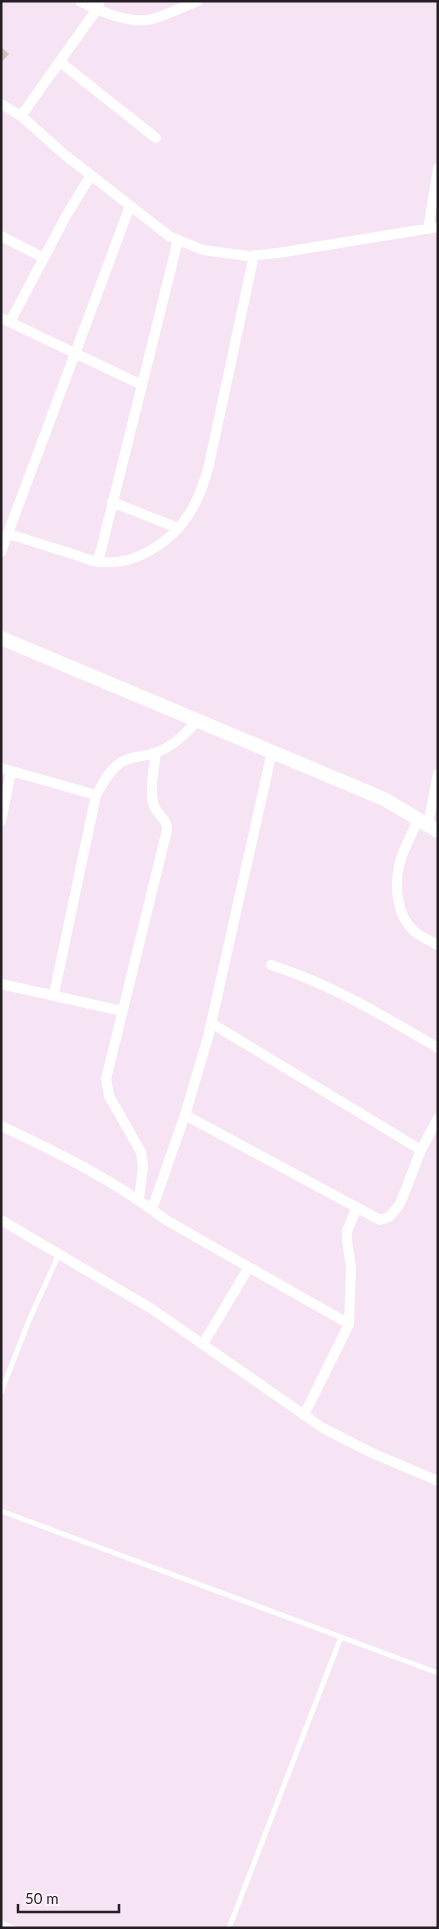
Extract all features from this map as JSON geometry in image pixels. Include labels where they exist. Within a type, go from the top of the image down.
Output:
[{"type":"street","points":[[80,1],[99,5],[132,20],[148,20],[198,1]]},
{"type":"street","points":[[21,116],[99,5]]},
{"type":"street","points":[[60,62],[156,138]]},
{"type":"street","points":[[1,104],[21,116],[65,155],[169,236],[203,250],[254,255],[278,254],[433,228],[438,168]]},
{"type":"street","points":[[91,175],[6,320],[142,385]]},
{"type":"street","points":[[1,552],[130,206]]},
{"type":"street","points":[[1,236],[44,258]]},
{"type":"street","points":[[98,562],[178,240]]},
{"type":"street","points":[[8,534],[98,562],[118,562],[136,558],[157,548],[178,528],[198,498],[209,464],[254,255]]},
{"type":"street","points":[[112,502],[178,528]]},
{"type":"street","points":[[1,638],[384,799],[428,824]]},
{"type":"street","points":[[54,994],[96,795],[114,768],[121,762],[156,753],[179,740],[197,720]]},
{"type":"street","points":[[152,1209],[185,1115],[211,1024],[272,752]]},
{"type":"street","points":[[139,1199],[143,1167],[141,1152],[109,1096],[106,1079],[167,830],[167,823],[164,817],[156,811],[152,798],[156,753]]},
{"type":"street","points":[[1,821],[6,770],[96,795]]},
{"type":"street","points":[[438,774],[428,824],[400,862],[398,886],[398,904],[404,917],[414,931],[438,945]]},
{"type":"street","points":[[271,965],[329,986],[438,1048]]},
{"type":"street","points":[[1,984],[54,994],[122,1011]]},
{"type":"street","points":[[211,1024],[421,1150]]},
{"type":"street","points":[[185,1115],[380,1220],[389,1217],[400,1204],[421,1150],[438,1118]]},
{"type":"street","points":[[1,1126],[78,1163],[139,1199],[166,1220],[350,1324]]},
{"type":"street","points":[[304,1415],[350,1324],[351,1267],[346,1241],[347,1231],[357,1207]]},
{"type":"street","points":[[1,1220],[152,1309],[323,1428],[370,1452],[438,1481]]},
{"type":"street","points":[[203,1344],[249,1267]]},
{"type":"lane","points":[[1,1392],[58,1254]]},
{"type":"lane","points":[[1,1511],[438,1673]]},
{"type":"lane","points":[[229,1928],[341,1637]]},
{"type":"lane","points":[[1,1923],[14,1928]]},
{"type":"building","points":[[1,47],[9,54],[1,63]]}]
